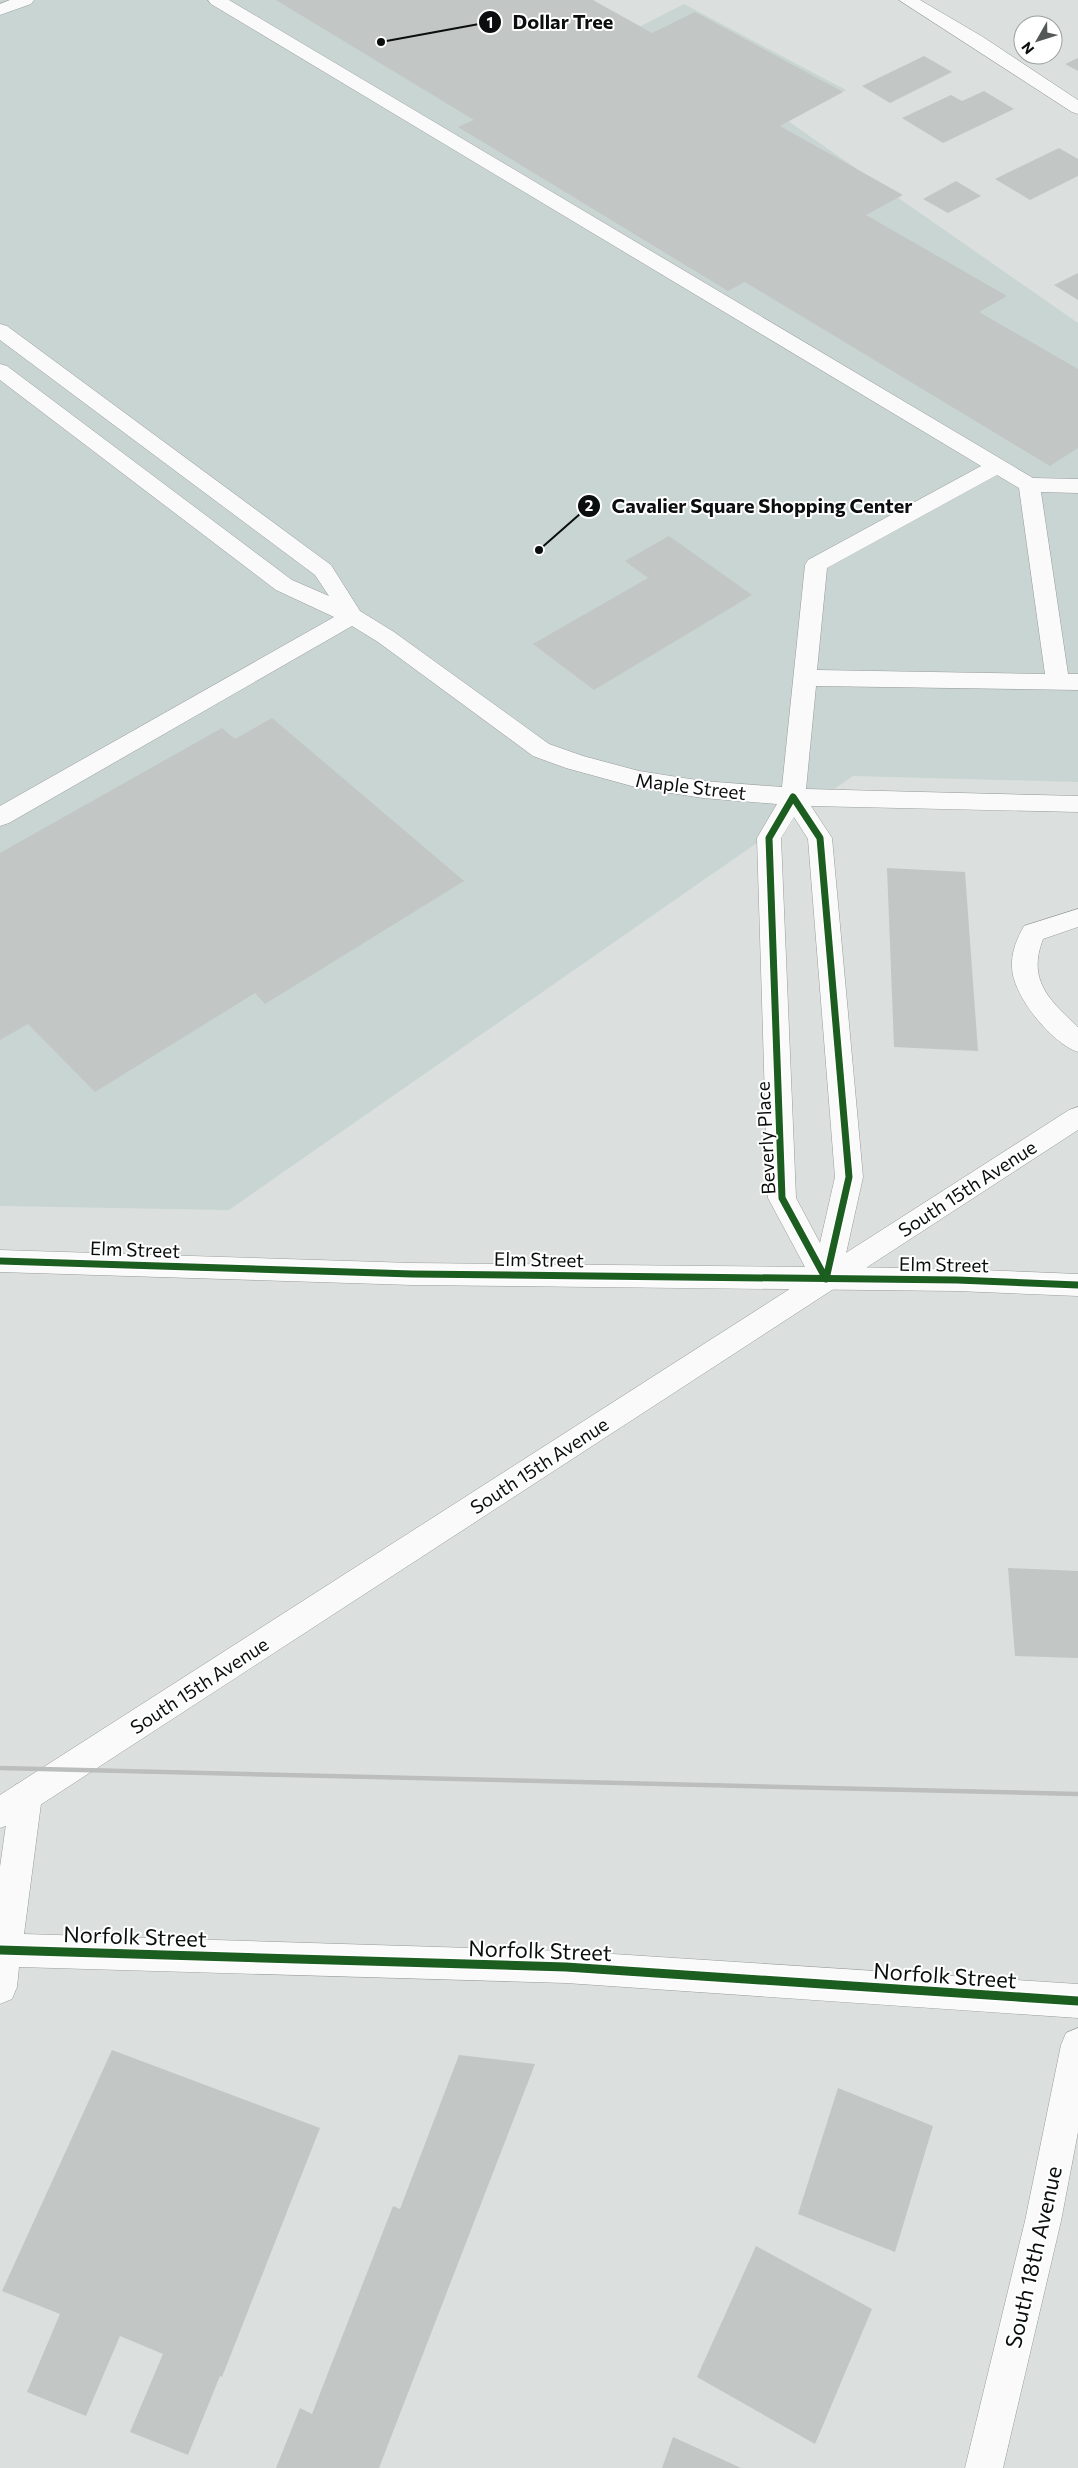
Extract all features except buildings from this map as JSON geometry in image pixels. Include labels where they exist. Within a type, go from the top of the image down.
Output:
[{"type":"street","points":[[0,10],[25,0]]},
{"type":"street","points":[[217,0],[1029,485],[1078,486]]},
{"type":"street","points":[[908,0],[977,41],[1078,108]]},
{"type":"street","points":[[0,330],[323,570],[352,616],[0,817]]},
{"type":"street","name":"Maple Street","points":[[0,370],[284,585],[352,616],[386,637],[542,750],[620,777],[691,790],[856,800],[1078,804]]},
{"type":"street","points":[[826,1279],[849,1177],[820,838],[793,797],[816,565],[997,466]]},
{"type":"street","points":[[804,678],[1068,682],[1029,485]]},
{"type":"street","name":"Beverly Place","points":[[793,797],[769,838],[782,1198],[826,1279]]},
{"type":"street","points":[[1078,918],[1033,933],[1025,949],[1023,971],[1036,1001],[1078,1042]]},
{"type":"street","name":"South 15th Avenue","points":[[13,1804],[1078,1117]]},
{"type":"street","name":"Elm Street","points":[[0,1261],[412,1274],[957,1280],[1078,1285]]},
{"type":"street","points":[[0,1987],[13,1804]]},
{"type":"street","name":"Norfolk Street","points":[[3,1950],[566,1967],[1078,2001]]},
{"type":"street","name":"South 18th Avenue","points":[[984,2468],[1043,2221],[1078,2044]]},
{"type":"shaded area","points":[[0,0],[590,0],[639,27],[684,4],[846,90],[788,121],[1078,323],[1078,782],[853,776],[229,1210],[0,1206]]},
{"type":"railway","points":[[0,1768],[1078,1794]]},
{"type":"cycle path","points":[[793,797],[820,838],[849,1177],[826,1279],[782,1198],[769,838],[793,797]]},
{"type":"cycle path","points":[[0,1261],[412,1274],[957,1280],[1078,1285]]},
{"type":"cycle path","points":[[0,1950],[566,1967],[1078,2001]]},
{"type":"place","name":"Dollar Tree","points":[[381,42]]},
{"type":"place","name":"Cavalier Square Shopping Center","points":[[539,550]]}]
